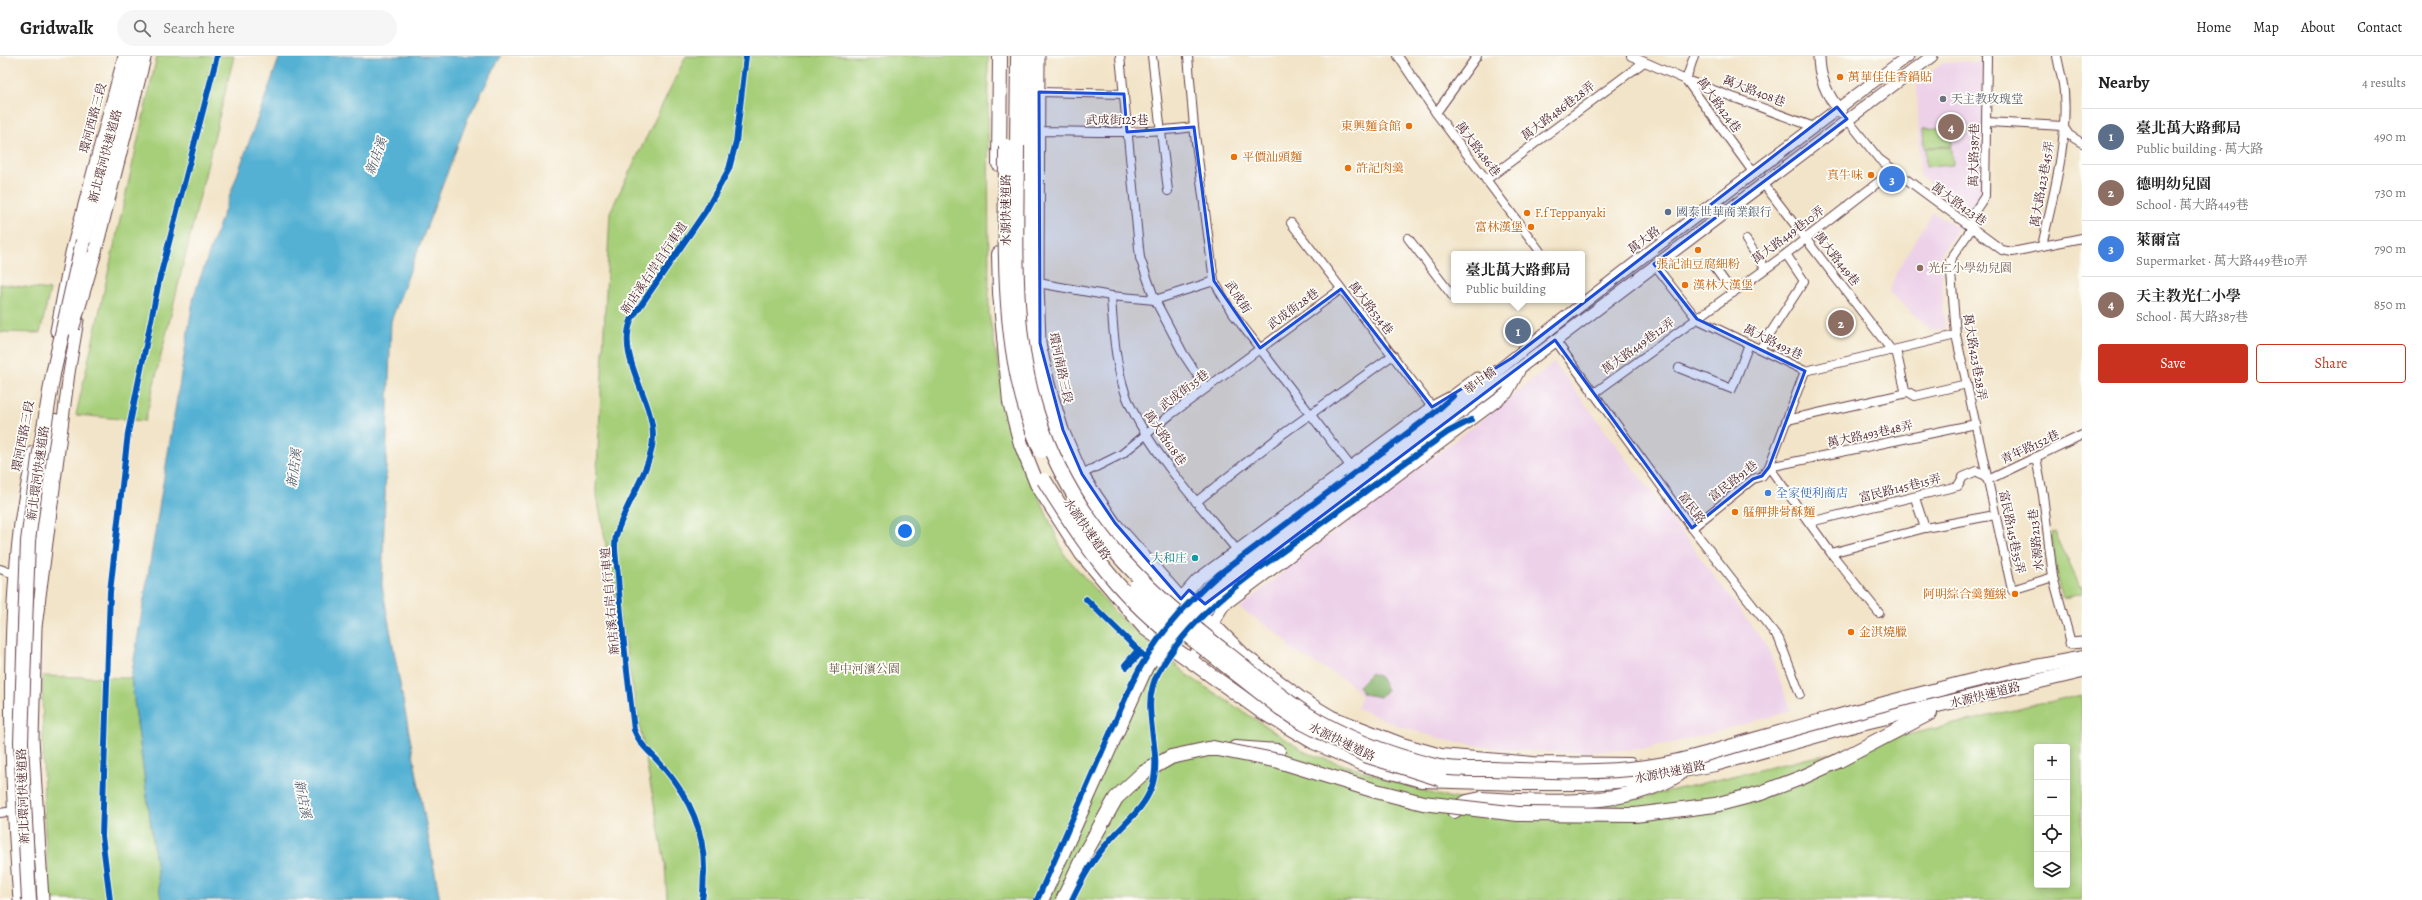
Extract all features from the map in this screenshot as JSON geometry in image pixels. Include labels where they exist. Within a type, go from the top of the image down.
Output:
[{"type":"highway","name":"新北環河快速道路","points":[[29,900],[21,742],[28,542],[38,458],[71,288],[131,56]]},
{"type":"highway","name":"新北環河快速道路","points":[[40,583],[40,536],[54,421],[73,320],[93,257],[144,56]]},
{"type":"highway","points":[[1000,56],[1000,293],[1010,402],[1021,444],[1037,484],[1082,554],[1145,628],[1261,711],[1314,742],[1366,765],[1420,780],[1441,779]]},
{"type":"highway","points":[[1004,56],[1012,146]]},
{"type":"highway","points":[[1012,146],[1018,56]]},
{"type":"highway","points":[[1028,56],[1029,340],[1038,384],[1053,433],[1073,477],[1090,504],[1109,530],[1150,575],[1169,592],[1181,599]]},
{"type":"highway","name":"水源快速道路","points":[[1012,146],[1008,293],[1011,335],[1018,387],[1029,423],[1044,459],[1072,510],[1111,564],[1156,608],[1258,690],[1303,723],[1365,755],[1441,779],[1520,783],[1590,783],[1630,780],[1715,764],[1861,723],[2076,672]]},
{"type":"highway","name":"水源快速道路","points":[[1012,146],[1018,297],[1026,371],[1036,411],[1059,468],[1087,518],[1111,548],[1142,581],[1184,620],[1303,712],[1370,746],[1439,767],[1573,773],[1648,767],[2010,672],[2082,658]]},
{"type":"highway","points":[[1018,387],[1022,425],[1044,480],[1095,559],[1120,587],[1169,633]]},
{"type":"highway","points":[[1212,624],[1243,655],[1276,682],[1332,718],[1402,746],[1441,756],[1533,764],[1610,763],[1648,767]]},
{"type":"highway","points":[[2056,668],[2076,672]]},
{"type":"highway","points":[[1213,748],[1279,761],[1376,791],[1422,803],[1473,810],[1540,814],[1635,815],[1715,805],[1761,793],[1803,778],[1946,704]]},
{"type":"highway","points":[[1063,900],[1107,812],[1129,785],[1143,773],[1171,757],[1213,748],[1246,748],[1278,751]]},
{"type":"highway","points":[[1453,812],[1467,802],[1481,799],[1579,801],[1615,796],[1666,783],[1688,769]]},
{"type":"main road","name":"環河西路三段","points":[[19,900],[13,811],[12,640],[20,523],[71,253],[124,56]]},
{"type":"main road","points":[[43,900],[33,739],[36,627],[40,583],[47,552],[69,373],[87,254],[137,56]]},
{"type":"main road","name":"環河南路三段","points":[[1039,56],[1038,283],[1040,343],[1063,430],[1082,474],[1115,523],[1181,599],[1212,624]]},
{"type":"main road","points":[[1820,56],[1820,68],[1824,85],[1837,107],[1847,119]]},
{"type":"main road","name":"萬大路","points":[[1585,297],[1814,127],[1837,107],[1908,56]]},
{"type":"main road","points":[[1190,660],[1209,634],[1212,624],[1224,604],[1507,393],[1521,367],[1555,340],[1762,182],[1932,56]]},
{"type":"main road","name":"萬大路","points":[[1440,423],[1512,358],[1577,303]]},
{"type":"main road","points":[[1145,628],[1156,616],[1173,606],[1181,599],[1197,580],[1237,550],[1432,407],[1453,396],[1485,372],[1512,358]]},
{"type":"main road","name":"華中橋","points":[[1043,900],[1147,668],[1169,633],[1195,601],[1230,572],[1521,367]]},
{"type":"main road","name":"華中橋","points":[[1051,900],[1146,686],[1166,652],[1199,608],[1440,423]]},
{"type":"main road","points":[[1197,580],[1195,595],[1207,606],[1224,604]]},
{"type":"street","points":[[1120,56],[1140,258],[1155,300],[1184,355],[1206,388]]},
{"type":"street","points":[[1152,56],[1168,191]]},
{"type":"street","name":"武成街","points":[[1188,56],[1194,127],[1214,282],[1231,311],[1351,467]]},
{"type":"street","name":"萬大路486巷","points":[[1398,56],[1436,113],[1540,251]]},
{"type":"street","points":[[1436,113],[1477,56]]},
{"type":"street","name":"萬大路424巷","points":[[1631,56],[1686,80],[1754,172]]},
{"type":"street","points":[[1686,80],[1694,56]]},
{"type":"street","name":"萬大路387巷","points":[[1972,228],[1972,214],[1985,196],[1987,56]]},
{"type":"street","name":"萬大路423巷45弄","points":[[2042,246],[2060,166],[2064,92],[2057,56]]},
{"type":"street","name":"萬大路486巷28弄","points":[[1486,180],[1644,62]]},
{"type":"street","name":"萬大路408巷","points":[[1686,80],[1814,127]]},
{"type":"street","points":[[1039,92],[1124,94]]},
{"type":"street","name":"萬大路423巷","points":[[1847,119],[1873,152],[1894,170],[2006,252],[2082,238]]},
{"type":"street","points":[[1987,122],[2063,126],[2068,135],[2082,143]]},
{"type":"street","name":"武成街125巷","points":[[1039,131],[1161,132],[1194,127]]},
{"type":"street","name":"萬大路449巷10弄","points":[[1697,319],[1786,254],[1894,170]]},
{"type":"street","name":"萬大路449巷","points":[[1762,182],[1894,350]]},
{"type":"street","name":"萬大路534巷","points":[[1291,224],[1432,407]]},
{"type":"street","name":"萬大路423巷28弄","points":[[1972,228],[1950,260],[1956,335],[1988,480]]},
{"type":"street","points":[[1408,238],[1451,294]]},
{"type":"street","points":[[1746,240],[1766,268]]},
{"type":"street","points":[[1760,349],[1804,281],[1786,254]]},
{"type":"street","name":"萬大路493巷","points":[[1654,264],[1697,319],[1805,371],[1956,335]]},
{"type":"street","points":[[1712,264],[1733,293]]},
{"type":"street","points":[[1038,283],[1111,296],[1155,300],[1214,282]]},
{"type":"street","name":"武成街28巷","points":[[1260,348],[1341,289]]},
{"type":"street","name":"萬大路618巷","points":[[1111,296],[1113,333],[1124,385],[1131,408],[1146,435],[1196,502],[1237,550]]},
{"type":"street","name":"萬大路449巷12弄","points":[[1593,394],[1697,319]]},
{"type":"street","name":"富民路","points":[[1555,340],[1692,528],[1779,639],[1800,694]]},
{"type":"street","points":[[1679,368],[1732,389],[1749,344]]},
{"type":"street","name":"武成街35巷","points":[[1082,474],[1122,454],[1260,348]]},
{"type":"street","points":[[1894,350],[1905,390],[1915,396],[1967,384]]},
{"type":"street","points":[[1196,502],[1280,436],[1312,415],[1393,355]]},
{"type":"street","points":[[1805,371],[1769,467],[1786,493],[1810,522],[1831,553],[1879,614]]},
{"type":"street","points":[[1787,420],[1903,394]]},
{"type":"street","name":"萬大路493巷48弄","points":[[1769,467],[1976,424]]},
{"type":"street","name":"青年路152巷","points":[[1988,480],[2082,435]]},
{"type":"street","name":"水源路213巷","points":[[2036,457],[2043,494],[2053,577],[2077,643]]},
{"type":"street","name":"富民路91巷","points":[[1692,528],[1753,479],[1762,476],[1769,467]]},
{"type":"street","name":"富民路145巷15弄","points":[[1810,522],[1915,498],[1958,486],[1963,476],[1977,471],[1988,480]]},
{"type":"street","name":"富民路145巷35弄","points":[[1988,480],[2012,590],[2053,577]]},
{"type":"street","points":[[1915,498],[1925,528]]},
{"type":"street","points":[[1831,553],[1925,528],[1995,515]]},
{"type":"street","points":[[0,568],[40,583]]},
{"type":"street","points":[[0,813],[13,811]]},
{"type":"highlighted area","points":[[1039,92],[1124,94],[1127,132],[1194,127],[1214,281],[1260,348],[1341,289],[1432,407],[1512,358],[1837,107],[1847,119],[1654,264],[1697,319],[1805,371],[1769,467],[1762,476],[1753,479],[1692,528],[1555,340],[1205,604],[1189,590],[1181,599],[1115,523],[1082,474],[1063,430],[1040,343]]},
{"type":"shaded area","points":[[1971,61],[1971,63],[1984,61],[1982,195],[1969,212],[1920,176],[1917,83],[1919,79],[1922,79],[1943,63]]},
{"type":"shaded area","name":"光仁小學幼兒園","points":[[1933,212],[1958,228],[1940,256],[1945,328],[1932,331],[1889,292],[1897,271]]},
{"type":"shaded area","points":[[1554,362],[1768,648],[1791,711],[1687,740],[1640,749],[1569,753],[1502,749],[1449,741],[1399,726],[1357,708],[1362,696],[1347,681],[1291,650],[1284,638],[1240,608],[1305,554],[1491,413]]},
{"type":"green space","points":[[157,56],[234,56],[145,421],[76,415]]},
{"type":"green space","name":"華中河濱公園","points":[[686,56],[988,56],[989,314],[1011,433],[1064,554],[1118,616],[1190,677],[1307,753],[1437,795],[1486,804],[1631,800],[2082,694],[2082,900],[667,900],[665,863],[596,491],[610,212]]},
{"type":"green space","points":[[1951,127],[1952,146],[1924,147],[1923,129]]},
{"type":"green space","points":[[1952,147],[1953,165],[1926,167],[1925,148]]},
{"type":"green space","points":[[0,284],[50,290],[40,333],[0,332]]},
{"type":"green space","points":[[2055,532],[2080,587],[2082,586],[2082,594],[2063,598],[2059,588],[2051,533]]},
{"type":"green space","points":[[1371,673],[1380,677],[1387,690],[1380,697],[1363,694],[1358,686]]},
{"type":"green space","points":[[42,676],[131,678],[161,900],[50,900],[44,819]]},
{"type":"water","name":"新店溪","points":[[280,56],[501,56],[468,118],[391,321],[382,586],[440,900],[161,900],[131,678],[194,295]]},
{"type":"cycle path","points":[[110,900],[102,836],[110,592],[128,433],[159,281],[217,56]]},
{"type":"cycle path","name":"新店溪右岸自行車道","points":[[702,900],[704,858],[699,829],[694,816],[673,780],[643,745],[634,730],[615,546],[616,536],[620,525],[648,461],[652,449],[653,437],[647,407],[631,362],[628,348],[628,333],[632,318],[705,212],[729,169],[736,142],[746,56]]},
{"type":"cycle path","points":[[1037,900],[1132,683],[1149,652],[1169,625],[1192,599],[1218,575],[1433,414],[1453,396]]},
{"type":"cycle path","points":[[1072,900],[1095,859],[1111,838],[1137,811],[1148,795],[1152,786],[1155,772],[1155,758],[1150,715],[1152,687],[1158,673],[1172,651],[1188,631],[1225,595],[1266,563],[1448,432],[1471,420]]},
{"type":"cycle path","points":[[1086,599],[1138,650],[1125,665],[1127,667],[1141,653],[1145,657]]},
{"type":"place","name":"萬華佳佳香鍋貼","points":[[1840,77]]},
{"type":"place","name":"天主教玫瑰堂","points":[[1943,99]]},
{"type":"place","name":"東興麵食館","points":[[1409,126]]},
{"type":"place","name":"天主教光仁小學","points":[[1951,127]]},
{"type":"place","name":"平價汕頭麵","points":[[1234,157]]},
{"type":"place","name":"許記肉羹","points":[[1348,168]]},
{"type":"place","name":"真牛味","points":[[1871,175]]},
{"type":"place","name":"萊爾富","points":[[1892,179]]},
{"type":"place","name":"國泰世華商業銀行","points":[[1668,212]]},
{"type":"place","name":"F.f Teppanyaki","points":[[1527,213]]},
{"type":"place","name":"富林漢堡","points":[[1531,227]]},
{"type":"place","name":"張記油豆腐細粉","points":[[1698,250]]},
{"type":"place","name":"光仁小學幼兒園","points":[[1920,268]]},
{"type":"place","name":"漢林大漢堡","points":[[1685,285]]},
{"type":"place","name":"德明幼兒園","points":[[1841,323]]},
{"type":"place","name":"臺北萬大路郵局","points":[[1518,331]]},
{"type":"place","name":"全家便利商店","points":[[1768,493]]},
{"type":"place","name":"艋舺排骨酥麵","points":[[1735,512]]},
{"type":"place","name":"大和庄","points":[[1195,558]]},
{"type":"place","name":"阿明綜合羹麵線","points":[[2015,594]]},
{"type":"place","name":"金淇燒臘","points":[[1851,632]]}]
